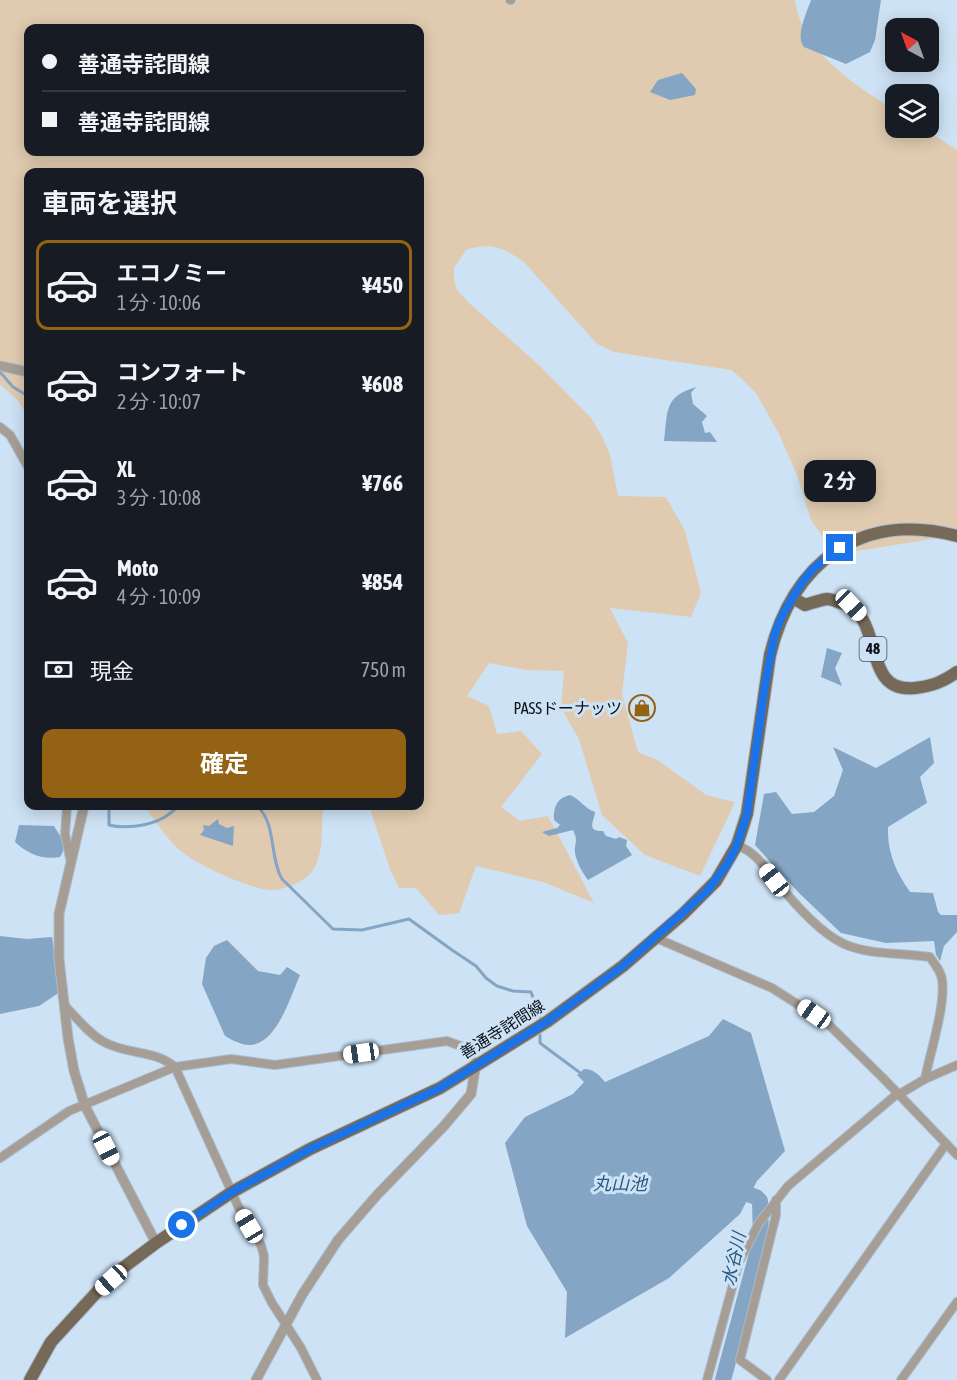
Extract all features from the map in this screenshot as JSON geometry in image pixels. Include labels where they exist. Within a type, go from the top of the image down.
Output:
[{"type":"main road","name":"善通寺詫間線","points":[[30,1380],[51,1342],[97,1292],[124,1267],[156,1243],[232,1192],[310,1149],[440,1088],[548,1021],[656,938],[707,891],[728,863],[737,845],[747,814],[775,633],[783,614],[813,569],[827,556],[858,540],[897,530],[920,530],[957,536]]},
{"type":"main road","name":"48","points":[[793,598],[805,604],[828,599],[851,605],[864,619],[879,669],[890,683],[903,689],[932,686],[957,672]]},
{"type":"street","points":[[0,366],[24,371]]},
{"type":"street","points":[[0,427],[10,435],[24,460]]},
{"type":"street","points":[[67,810],[65,834],[70,858]]},
{"type":"street","points":[[83,810],[70,858],[59,914],[58,934],[68,1038],[74,1071],[85,1106],[156,1243]]},
{"type":"street","points":[[737,845],[753,852],[804,912],[827,933],[844,944],[877,954],[911,954],[930,957],[941,974],[943,986],[937,1033],[925,1079]]},
{"type":"street","points":[[656,938],[772,988],[827,1023],[957,1155]]},
{"type":"street","points":[[65,1006],[103,1042],[115,1047],[155,1055],[175,1067],[238,1206],[261,1245],[264,1256],[263,1286],[272,1304],[287,1324],[317,1380]]},
{"type":"street","points":[[0,1158],[69,1112],[175,1067],[231,1059],[275,1065],[447,1041],[466,1048],[476,1064],[471,1094],[338,1240],[302,1295],[256,1380]]},
{"type":"street","points":[[707,1380],[739,1262],[759,1223],[776,1200],[788,1186],[898,1095],[925,1079],[957,1065]]},
{"type":"street","points":[[779,1380],[946,1144]]},
{"type":"street","points":[[767,1380],[740,1360],[776,1215],[776,1200]]},
{"type":"street","points":[[901,1380],[957,1302]]},
{"type":"shaded area","points":[[0,0],[795,0],[799,18],[819,51],[847,78],[885,103],[885,138],[938,138],[957,150],[957,535],[857,551],[839,546],[823,537],[811,520],[797,475],[779,434],[756,393],[731,370],[614,352],[597,344],[524,262],[496,247],[483,246],[466,250],[454,268],[457,290],[540,366],[591,418],[610,455],[618,496],[666,497],[685,531],[701,593],[691,617],[610,608],[628,643],[622,694],[638,752],[659,761],[706,795],[735,802],[700,876],[645,855],[602,815],[579,739],[561,708],[564,671],[526,670],[489,663],[467,696],[489,706],[497,734],[521,731],[542,754],[501,807],[520,821],[548,816],[594,903],[543,882],[476,866],[459,913],[439,915],[416,888],[399,888],[390,869],[370,810],[424,810],[424,168],[24,168],[24,410],[19,402],[0,384]]},
{"type":"shaded area","points":[[147,810],[323,810],[322,841],[315,866],[303,880],[280,889],[270,890],[249,885],[212,870],[182,852]]},
{"type":"water","points":[[811,0],[881,0],[875,40],[870,52],[846,64],[804,47],[801,30]]},
{"type":"water","points":[[682,73],[696,89],[695,95],[670,100],[650,92],[658,80]]},
{"type":"water","points":[[696,387],[691,393],[693,404],[707,416],[702,422],[705,433],[710,432],[717,442],[664,441],[667,414],[672,401],[685,391]]},
{"type":"water","points":[[827,648],[842,653],[835,668],[842,686],[821,677]]},
{"type":"water","points":[[930,737],[934,763],[920,777],[927,803],[888,827],[888,836],[893,861],[910,892],[933,893],[941,915],[957,915],[957,932],[944,946],[940,961],[936,955],[934,941],[886,943],[841,933],[799,893],[755,845],[764,794],[776,792],[792,814],[814,812],[834,796],[843,770],[833,747],[876,768]]},
{"type":"water","points":[[570,795],[595,812],[592,825],[594,830],[603,831],[606,836],[627,840],[626,846],[632,855],[588,880],[576,857],[576,840],[573,830],[549,836],[542,832],[560,825],[554,820],[555,807],[562,798]]},
{"type":"water","points":[[218,819],[219,824],[227,828],[234,826],[233,846],[200,835],[204,830],[203,825],[209,826]]},
{"type":"water","points":[[19,825],[54,826],[64,845],[60,857],[41,857],[20,846],[15,842]]},
{"type":"water","points":[[0,936],[27,939],[52,937],[60,992],[39,1006],[0,1014]]},
{"type":"water","points":[[227,940],[258,971],[280,975],[287,967],[300,975],[280,1021],[264,1040],[254,1045],[242,1044],[225,1036],[202,984],[206,958],[214,946]]},
{"type":"water","name":"丸山池","points":[[723,1019],[751,1033],[785,1151],[757,1181],[740,1214],[669,1278],[565,1338],[567,1292],[527,1226],[505,1143],[525,1117],[573,1094],[584,1082],[577,1075],[584,1069],[593,1071],[605,1082],[709,1036]]},
{"type":"waterway","points":[[0,372],[13,387],[24,394]]},
{"type":"waterway","points":[[109,810],[109,825],[129,827],[157,821],[174,810]]},
{"type":"waterway","points":[[260,810],[268,822],[275,861],[282,879],[333,929],[362,930],[409,919],[476,966],[497,986],[513,991],[531,992],[540,1017]]},
{"type":"waterway","points":[[540,1035],[540,1043],[579,1072]]},
{"type":"waterway","name":"水谷川","points":[[723,1380],[761,1239],[760,1201],[756,1197],[730,1188]]},
{"type":"place","name":"PASSドーナッツ","points":[[642,708]]},
{"type":"route","points":[[182,1225],[232,1192],[310,1149],[440,1088],[548,1021],[623,966],[707,891],[728,863],[737,845],[747,814],[765,685],[775,633],[783,614],[801,584],[827,556],[840,548]]}]
